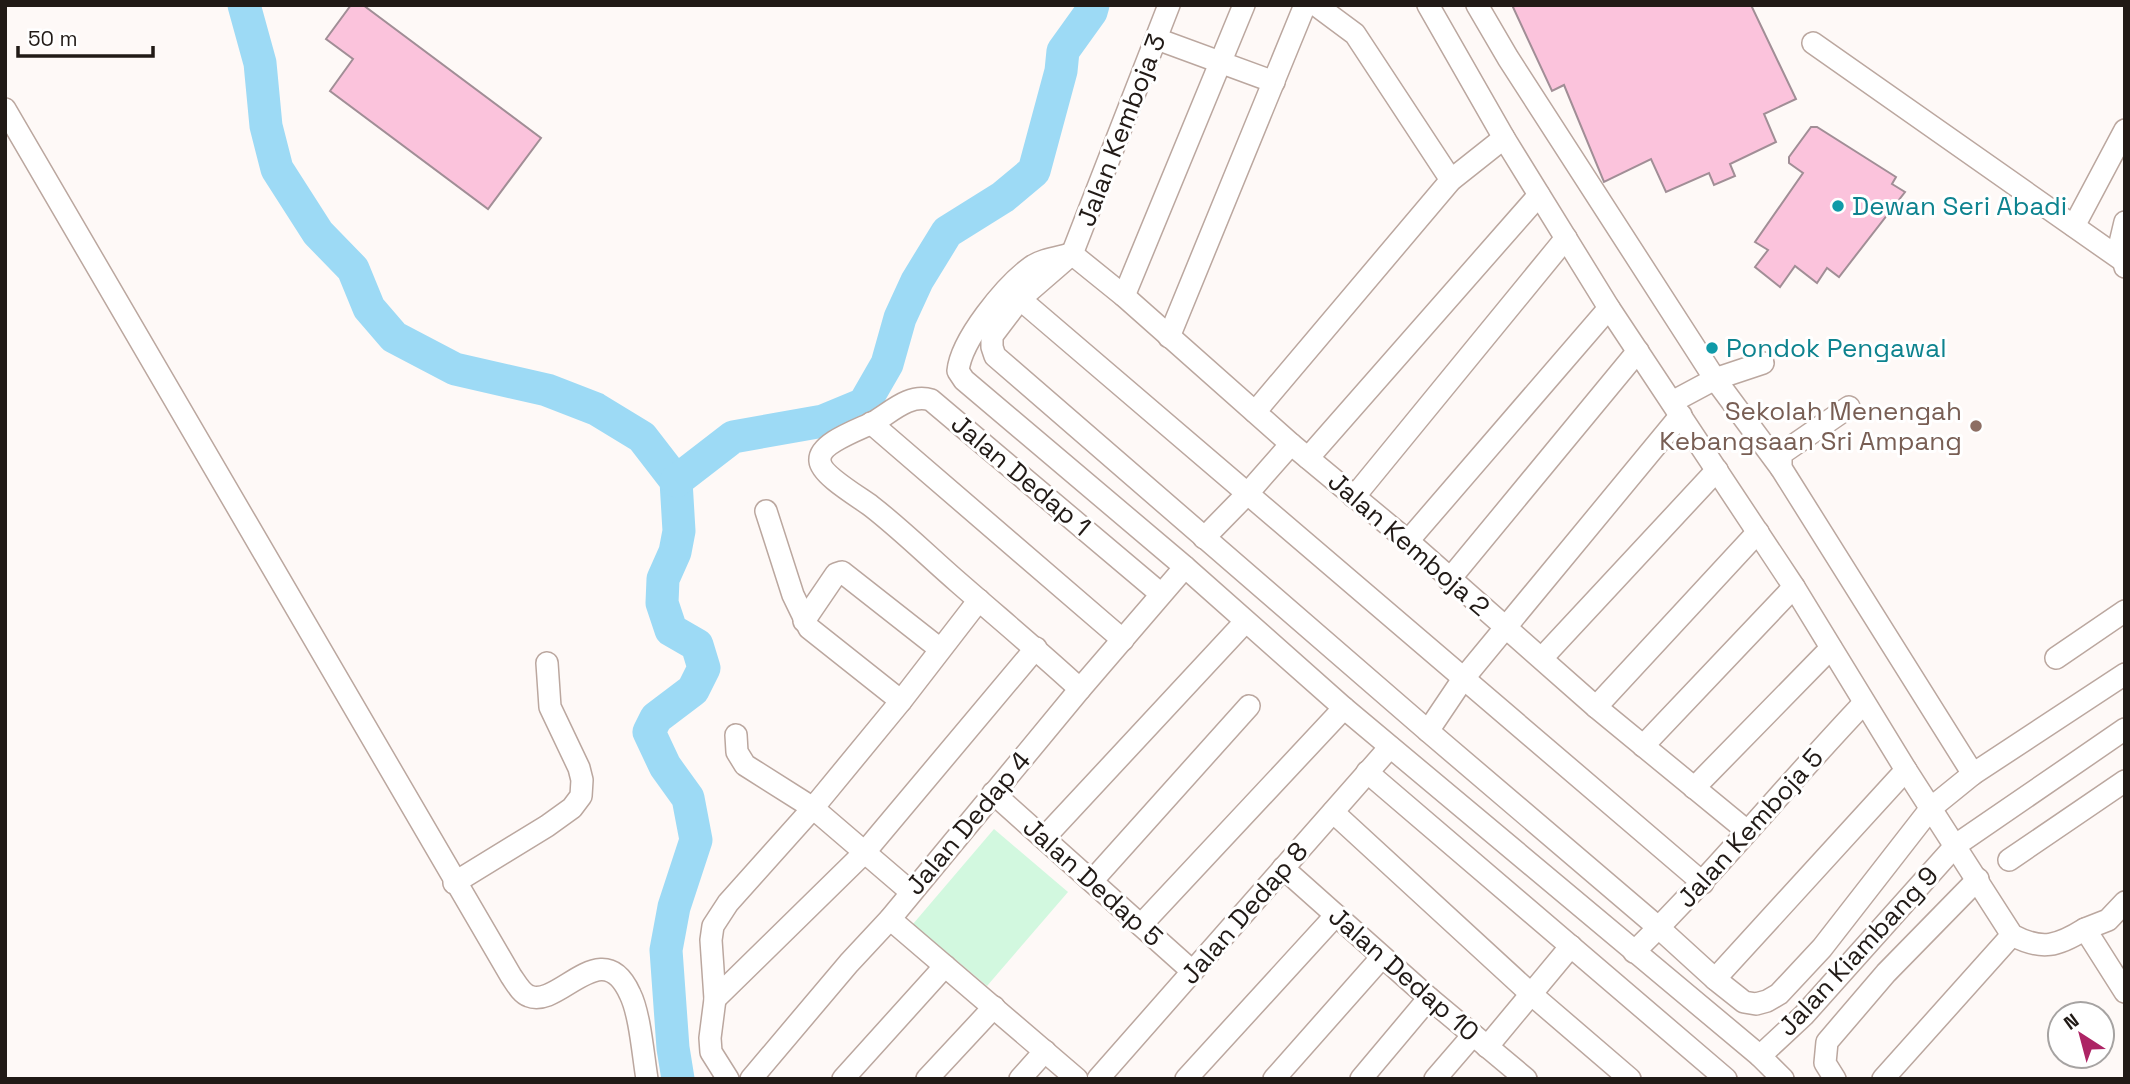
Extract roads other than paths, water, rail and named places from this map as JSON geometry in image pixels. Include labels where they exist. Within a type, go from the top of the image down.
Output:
[{"type":"street","name":"Jalan Kemboja 3","points":[[1072,254],[1170,5]]},
{"type":"street","points":[[1124,296],[1244,5]]},
{"type":"street","points":[[1169,337],[1305,5]]},
{"type":"street","points":[[1316,5],[1355,34],[1451,180]]},
{"type":"street","points":[[1428,5],[1504,138],[1609,307],[1794,587],[1906,771],[2012,935],[2028,944],[2063,943],[2085,929],[2108,920],[2125,902]]},
{"type":"street","points":[[1477,5],[1715,379],[1781,468],[1973,774]]},
{"type":"street","points":[[1157,39],[1274,82]]},
{"type":"street","points":[[1813,43],[2123,263]]},
{"type":"street","points":[[5,109],[454,883],[511,976],[528,996],[539,998],[592,971],[613,974],[632,997],[647,1079]]},
{"type":"street","points":[[2074,226],[2125,130]]},
{"type":"street","points":[[1255,412],[1451,180],[1504,138]]},
{"type":"street","points":[[1308,458],[1539,195]]},
{"type":"street","points":[[2123,263],[2120,243],[2125,222]]},
{"type":"street","points":[[1354,497],[1566,238]]},
{"type":"street","points":[[1072,254],[1020,299],[992,336],[995,356],[1715,979],[1745,1002],[1767,1002],[1779,994],[1822,948],[1931,808],[1973,774],[2125,674]]},
{"type":"street","points":[[1072,254],[1032,265],[1007,290],[974,332],[959,359],[958,371],[964,380],[1185,567],[1344,708],[1760,1056],[1783,1079]]},
{"type":"street","name":"Jalan Kemboja 2","points":[[1072,254],[1124,296],[1291,444],[1408,541],[1596,707],[1747,831]]},
{"type":"street","points":[[1020,299],[1703,883]]},
{"type":"street","points":[[1408,541],[1609,307]]},
{"type":"street","points":[[1449,579],[1638,351]]},
{"type":"street","points":[[1428,731],[1463,678],[1677,408],[1715,379],[1763,363]]},
{"type":"street","name":"Jalan Dedap 1","points":[[979,600],[873,507],[823,468],[819,458],[827,447],[913,398],[931,400],[1161,594]]},
{"type":"street","points":[[1781,468],[1782,454],[1849,407]]},
{"type":"street","points":[[871,424],[1123,640]]},
{"type":"street","points":[[1204,538],[1291,444]]},
{"type":"street","points":[[1542,659],[1717,470]]},
{"type":"street","points":[[766,511],[804,621],[814,634],[901,701]]},
{"type":"street","points":[[1596,707],[1758,532]]},
{"type":"street","name":"Jalan Dedap 4","points":[[751,1079],[890,919],[1080,689],[1185,567]]},
{"type":"street","points":[[804,621],[836,574],[842,572],[940,649]]},
{"type":"street","points":[[1643,746],[1794,587]]},
{"type":"street","points":[[728,1079],[711,1052],[715,999],[711,940],[713,926],[728,903],[813,808],[901,701],[979,600],[1080,689]]},
{"type":"street","points":[[2056,658],[2125,611]]},
{"type":"street","points":[[1044,838],[1245,622]]},
{"type":"street","points":[[715,999],[864,853],[1036,648]]},
{"type":"street","points":[[1694,788],[1831,648]]},
{"type":"street","points":[[454,883],[572,808],[581,796],[582,780],[579,768],[550,707],[547,663]]},
{"type":"street","name":"Jalan Kemboja 5","points":[[1634,952],[1703,883],[1864,703]]},
{"type":"street","points":[[1092,881],[1249,706]]},
{"type":"street","points":[[1141,925],[1344,708]]},
{"type":"street","name":"Jalan Kiambang 9","points":[[1760,1056],[1804,1015],[1956,845],[2125,729]]},
{"type":"street","points":[[736,735],[737,752],[745,765],[813,808],[911,892]]},
{"type":"street","name":"Jalan Dedap 8","points":[[1098,1079],[1390,747]]},
{"type":"street","points":[[1715,979],[1906,771]]},
{"type":"street","points":[[1367,772],[1726,1079]]},
{"type":"street","points":[[2010,860],[2125,781]]},
{"type":"street","name":"Jalan Dedap 5","points":[[993,793],[1192,971]]},
{"type":"street","points":[[1333,812],[1531,994],[1630,1079]]},
{"type":"street","name":"Jalan Dedap 10","points":[[1283,868],[1429,998],[1526,1079]]},
{"type":"street","points":[[1835,1079],[1825,1063],[1827,1042],[1886,973],[1978,879]]},
{"type":"street","points":[[1186,1079],[1336,915]]},
{"type":"street","points":[[890,919],[1077,1079]]},
{"type":"street","points":[[2085,929],[2125,992]]},
{"type":"street","points":[[1883,1079],[2012,935]]},
{"type":"street","points":[[1435,1079],[1531,994],[1571,946]]},
{"type":"street","points":[[1863,950],[1886,973]]},
{"type":"street","points":[[1275,1079],[1382,957]]},
{"type":"street","points":[[843,1079],[945,966]]},
{"type":"street","points":[[1361,1079],[1429,998]]},
{"type":"street","points":[[927,1079],[994,1007]]},
{"type":"street","points":[[1804,1015],[1827,1042]]},
{"type":"street","points":[[1020,1079],[1045,1051]]},
{"type":"waterway","points":[[244,5],[260,63],[266,126],[277,169],[318,233],[353,269],[369,308],[394,337],[455,369],[547,390],[596,409],[642,437],[676,481],[679,531],[675,552],[663,579],[662,603],[671,630],[697,645],[704,668],[693,690],[656,718],[649,732],[665,766],[688,798],[696,840],[674,907],[666,950],[673,1048],[678,1079]]},
{"type":"waterway","points":[[676,481],[733,437],[823,421],[864,404],[887,364],[900,318],[917,281],[947,232],[1003,197],[1034,171],[1061,71],[1063,51],[1091,12],[1093,5]]},
{"type":"place","name":"Dewan Seri Abadi","points":[[1838,206]]},
{"type":"place","name":"Pondok Pengawal","points":[[1712,348]]},
{"type":"place","name":"Sekolah Menengah Kebangsaan Sri Ampang","points":[[1976,426]]}]
